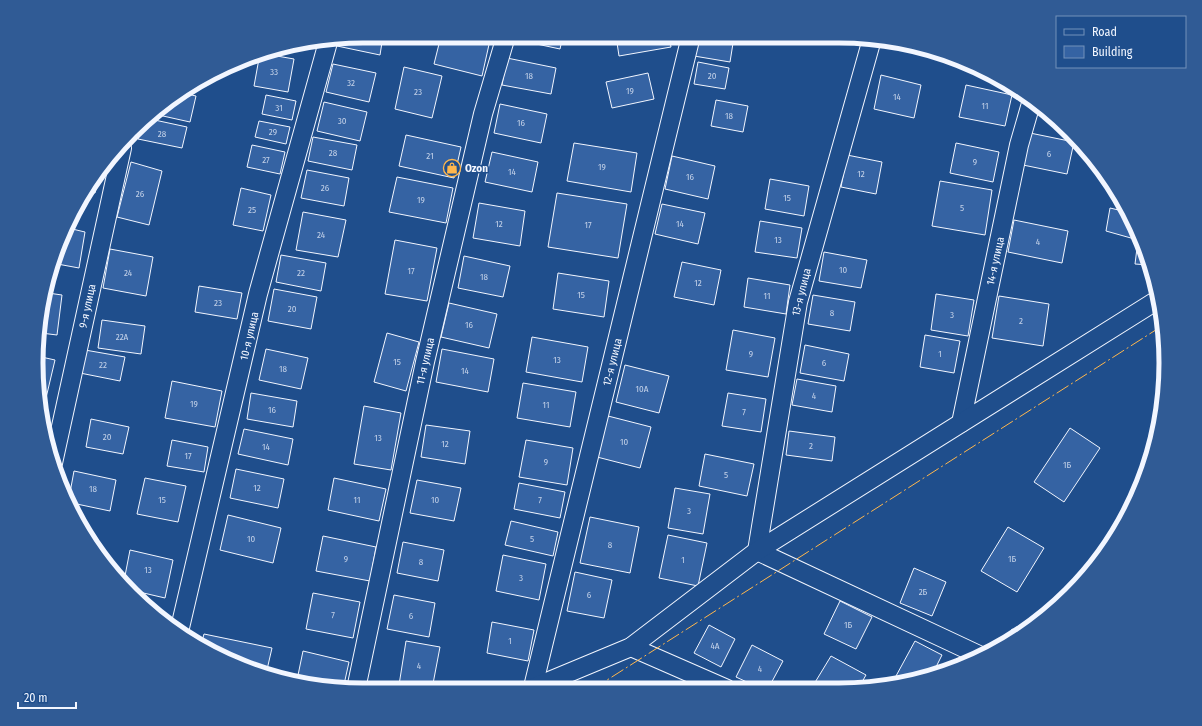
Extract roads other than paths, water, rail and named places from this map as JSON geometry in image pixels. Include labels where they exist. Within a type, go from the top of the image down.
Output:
[{"type":"street","name":"11-я улица","points":[[357,683],[425,362],[483,114],[504,43]]},
{"type":"street","name":"12-я улица","points":[[532,683],[689,43]]},
{"type":"street","name":"10-я улица","points":[[180,626],[258,294],[327,45]]},
{"type":"street","name":"13-я улица","points":[[757,551],[798,302],[870,45]]},
{"type":"street","name":"14-я улица","points":[[961,423],[1019,145],[1030,106]]},
{"type":"street","name":"9-я улица","points":[[56,451],[121,153]]},
{"type":"street","points":[[543,683],[631,647],[757,551],[1153,302]]},
{"type":"street","points":[[757,551],[974,653]]},
{"type":"street","points":[[631,647],[713,683]]},
{"type":"place","name":"Ozon","points":[[452,168]]}]
